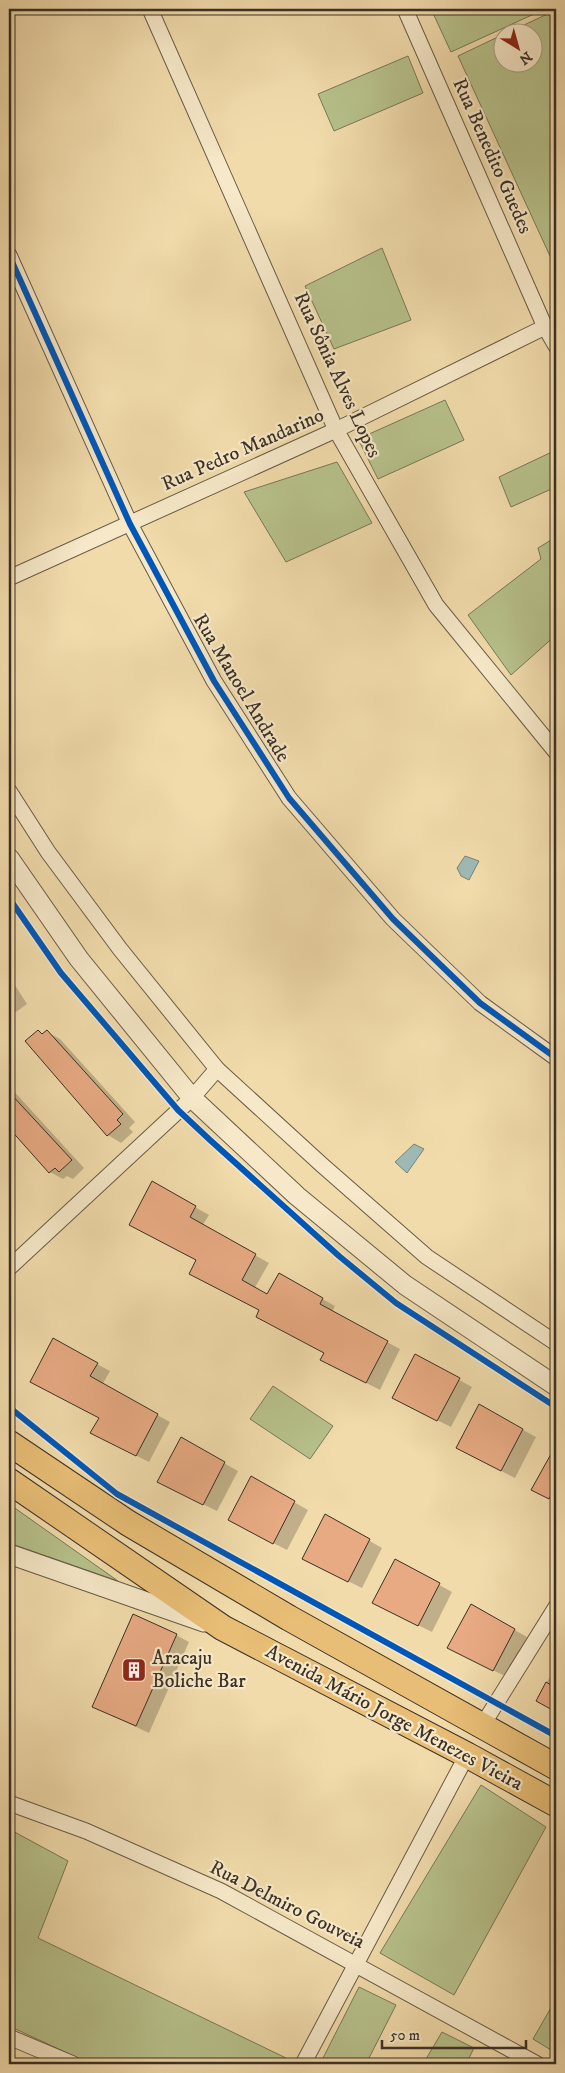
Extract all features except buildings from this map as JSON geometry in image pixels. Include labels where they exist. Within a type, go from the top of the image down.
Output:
[{"type":"main road","name":"Avenida Mário Jorge Menezes Vieira","points":[[9,1443],[128,1524],[289,1618],[556,1767]]},
{"type":"main road","name":"Avenida Mário Jorge Menezes Vieira","points":[[9,1480],[223,1628],[467,1755],[556,1804]]},
{"type":"street","name":"Rua Sônia Alves Lopes","points":[[150,9],[336,430],[436,604],[556,752]]},
{"type":"street","name":"Rua Benedito Guedes","points":[[404,9],[545,327],[556,346]]},
{"type":"street","name":"Rua Manoel Andrade","points":[[9,255],[130,524],[214,681],[289,798],[400,925],[480,1003],[556,1058]]},
{"type":"street","name":"Rua Pedro Mandarino","points":[[9,578],[336,430],[545,327]]},
{"type":"street","points":[[9,791],[48,852],[120,949],[217,1069],[322,1165],[427,1256],[556,1344]]},
{"type":"street","points":[[9,858],[79,959],[192,1098],[297,1196],[405,1285],[556,1386]]},
{"type":"street","points":[[9,1268],[192,1098],[217,1069]]},
{"type":"street","points":[[9,1554],[223,1628]]},
{"type":"street","points":[[482,1726],[556,1607]]},
{"type":"street","points":[[303,2064],[467,1755]]},
{"type":"street","name":"Rua Delmiro Gouveia","points":[[9,1803],[86,1831],[221,1891],[537,2064]]},
{"type":"street","points":[[9,2037],[73,2064]]},
{"type":"green space","points":[[431,9],[545,9],[517,22],[492,22],[492,33],[451,52]]},
{"type":"green space","points":[[556,10],[556,269],[458,56],[492,40],[492,72],[542,72],[542,22],[530,22]]},
{"type":"green space","points":[[408,56],[423,93],[334,131],[318,94]]},
{"type":"green space","points":[[382,248],[411,320],[334,349],[305,286]]},
{"type":"green space","points":[[445,400],[464,440],[378,479],[358,439]]},
{"type":"green space","points":[[556,450],[556,487],[511,507],[499,477]]},
{"type":"green space","points":[[337,462],[372,523],[286,562],[244,492]]},
{"type":"green space","points":[[556,537],[556,635],[511,675],[468,615],[541,559],[538,548]]},
{"type":"green space","points":[[273,1386],[333,1426],[310,1459],[250,1419]]},
{"type":"green space","points":[[9,1504],[118,1581],[9,1543]]},
{"type":"green space","points":[[481,1785],[546,1827],[454,1995],[380,1953]]},
{"type":"green space","points":[[9,1829],[68,1861],[38,1938],[286,2058],[282,2064],[91,2064],[9,2026]]},
{"type":"green space","points":[[359,1987],[396,2005],[366,2064],[320,2064]]},
{"type":"green space","points":[[556,1999],[556,2053],[533,2039]]},
{"type":"green space","points":[[442,2032],[474,2048],[466,2064],[423,2064]]},
{"type":"water","points":[[465,856],[479,861],[469,880],[461,876],[457,868]]},
{"type":"water","points":[[414,1144],[424,1149],[407,1173],[395,1162]]},
{"type":"cycle path","points":[[9,255],[130,524],[214,681],[289,798],[393,919],[480,1003],[556,1058]]},
{"type":"cycle path","points":[[9,898],[61,973],[178,1110],[210,1140],[339,1256],[396,1303],[556,1407]]},
{"type":"cycle path","points":[[9,1407],[117,1494],[556,1736]]},
{"type":"place","name":"Aracaju Boliche Bar","points":[[134,1670]]}]
